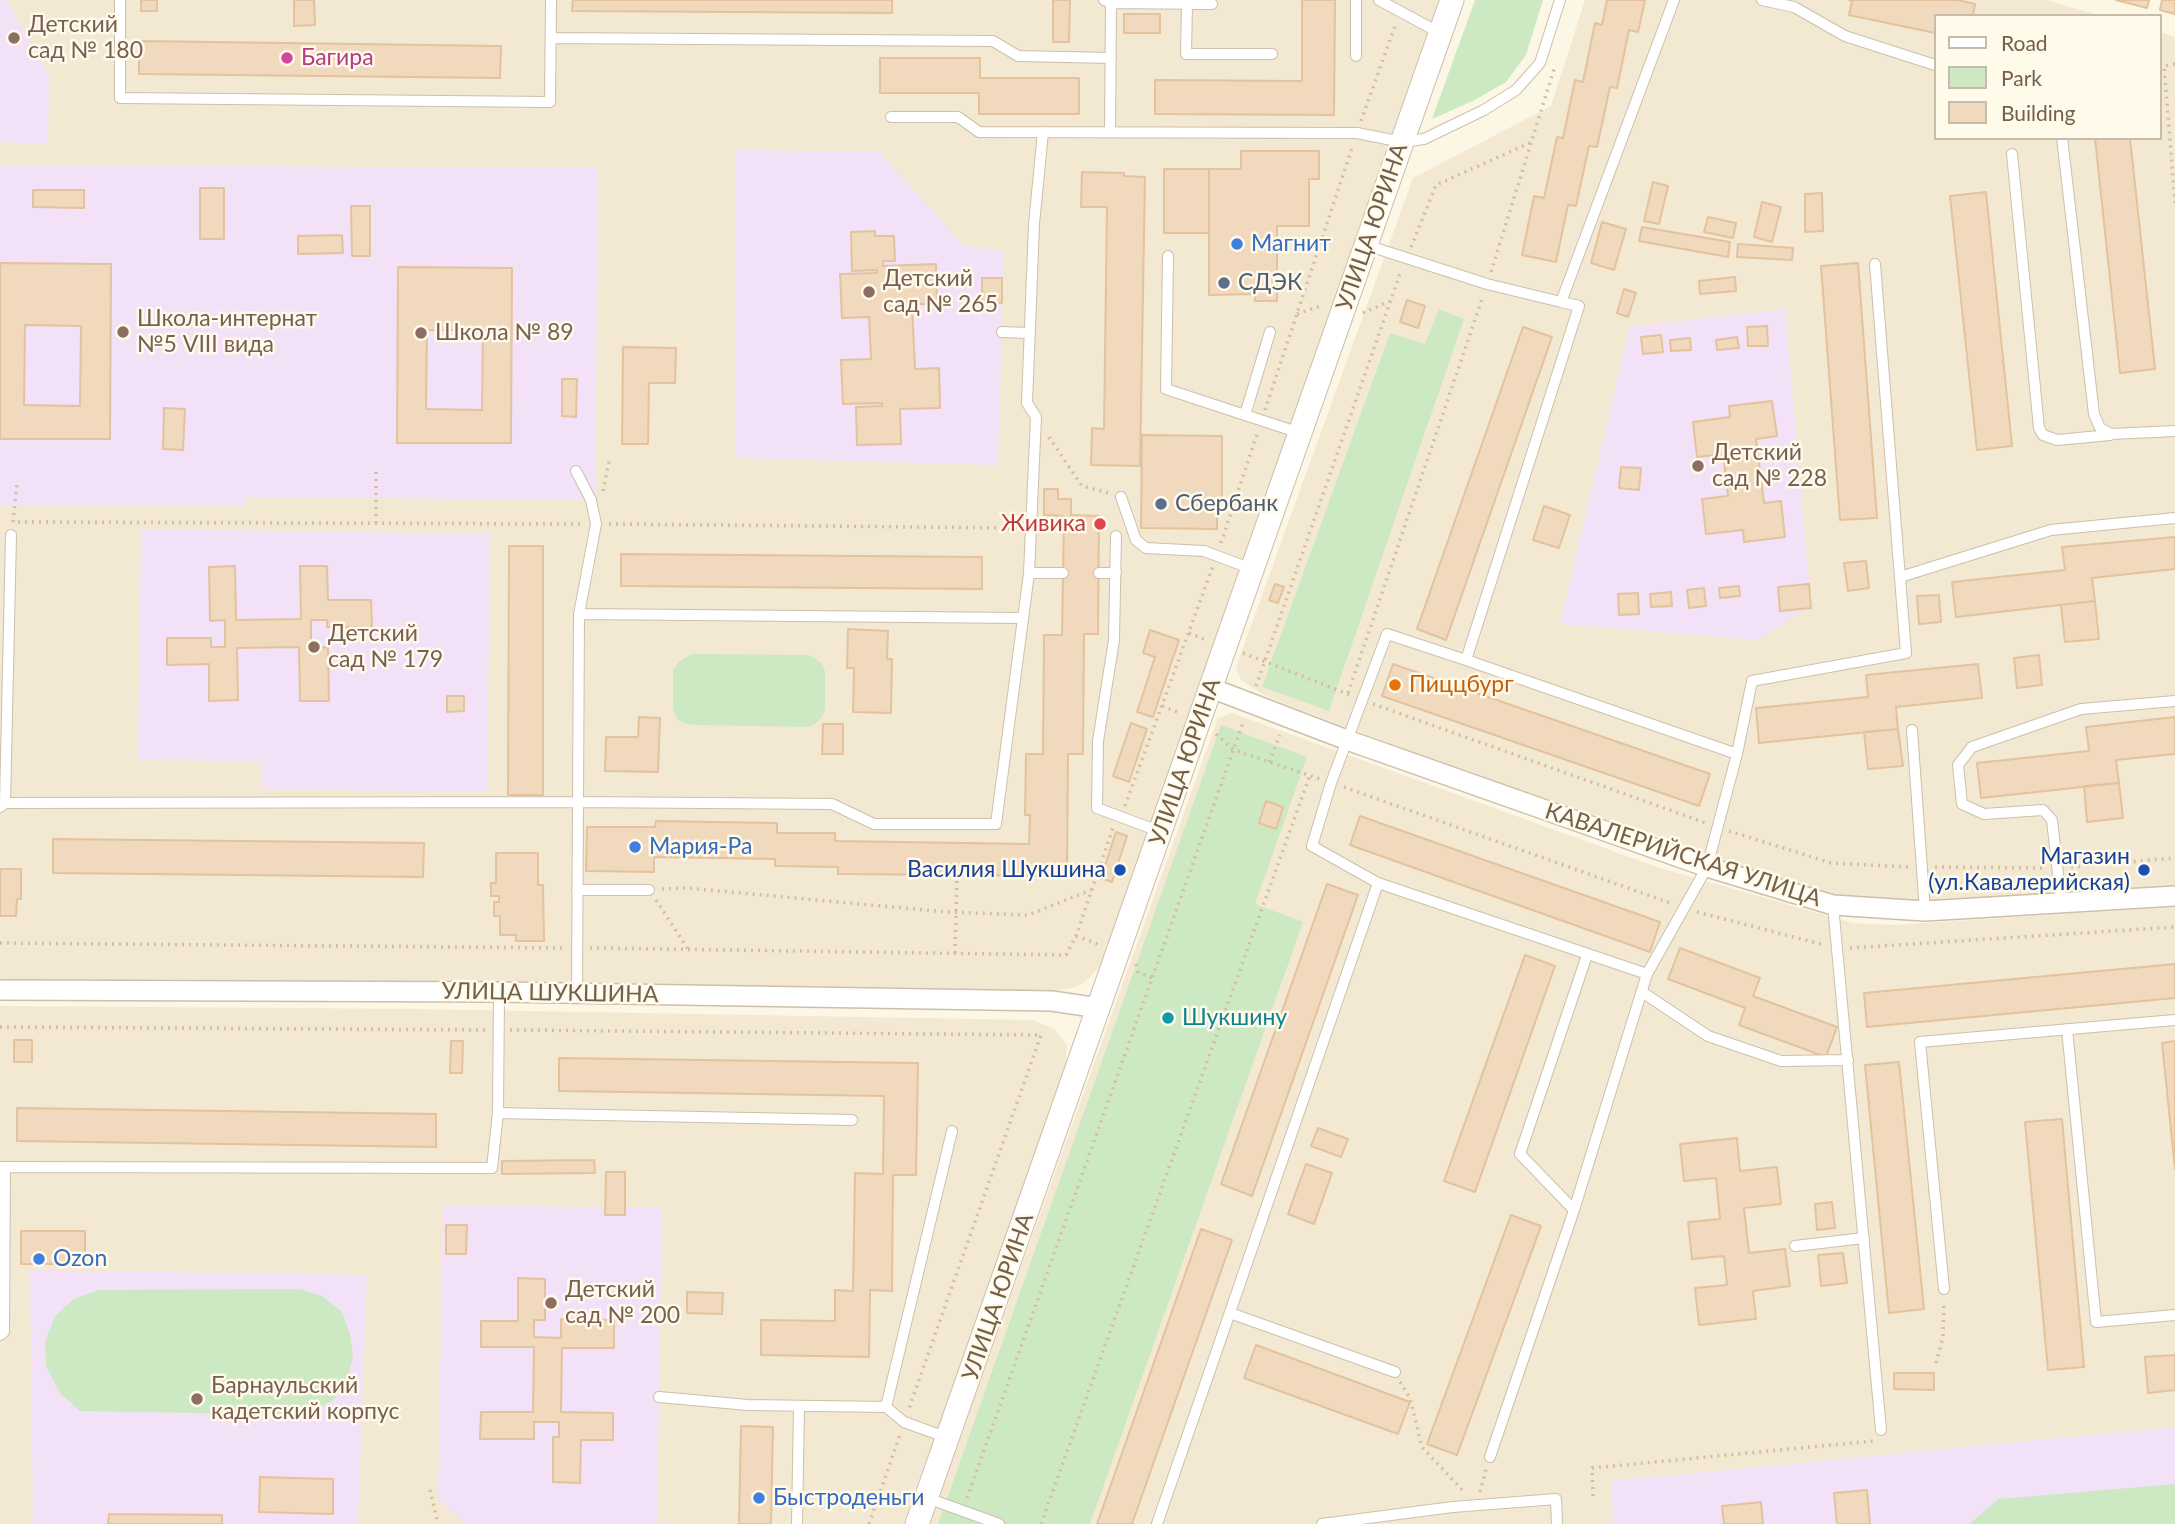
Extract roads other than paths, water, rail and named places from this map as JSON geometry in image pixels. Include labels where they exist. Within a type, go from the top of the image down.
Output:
[{"type":"street","name":"УЛИЦА ЮРИНА","points":[[917,1524],[1452,0]]},
{"type":"street","name":"КАВАЛЕРИЙСКАЯ УЛИЦА","points":[[1211,688],[1347,740],[1707,867],[1833,905],[1924,911],[2175,896]]},
{"type":"street","name":"УЛИЦА ШУКШИНА","points":[[0,990],[576,993],[1052,1001],[1099,1008]]},
{"type":"lane","points":[[120,0],[120,98],[550,102],[551,0]]},
{"type":"lane","points":[[1356,0],[1356,55]]},
{"type":"lane","points":[[1379,0],[1440,33]]},
{"type":"lane","points":[[891,117],[958,117],[979,132],[1357,133],[1402,142],[1424,139],[1446,130],[1516,90],[1540,63],[1560,0]]},
{"type":"lane","points":[[1561,302],[1674,0]]},
{"type":"lane","points":[[1762,0],[1794,4],[1845,36],[1934,65]]},
{"type":"lane","points":[[1110,132],[1111,58],[1107,1],[1212,4]]},
{"type":"lane","points":[[1187,4],[1186,54],[1272,54]]},
{"type":"lane","points":[[551,38],[993,41],[1018,56],[1111,58]]},
{"type":"lane","points":[[11,535],[3,805],[576,802],[832,804],[874,824],[996,824],[1029,573],[1036,417],[1027,403],[1034,224],[1043,132]]},
{"type":"lane","points":[[2062,140],[2094,414],[2100,428],[2111,435]]},
{"type":"lane","points":[[2012,154],[2039,428],[2043,435],[2057,440],[2175,430]]},
{"type":"lane","points":[[1366,245],[1488,284],[1580,306],[1466,660]]},
{"type":"lane","points":[[1168,256],[1166,389],[1300,434]]},
{"type":"lane","points":[[1490,1457],[1574,1210],[1647,974],[1707,867],[1737,754],[1752,681],[1906,653],[1875,264]]},
{"type":"lane","points":[[1002,332],[1030,333]]},
{"type":"lane","points":[[1245,415],[1270,332]]},
{"type":"lane","points":[[576,471],[591,500],[596,524],[579,614],[576,993]]},
{"type":"lane","points":[[1121,497],[1136,540],[1146,548],[1204,551],[1252,569]]},
{"type":"lane","points":[[1900,577],[2051,530],[2175,517]]},
{"type":"lane","points":[[1116,536],[1114,640],[1098,741],[1097,808],[1161,832]]},
{"type":"lane","points":[[1029,573],[1063,573]]},
{"type":"lane","points":[[1099,573],[1116,573]]},
{"type":"lane","points":[[579,614],[1023,618]]},
{"type":"lane","points":[[1647,974],[1378,883],[1312,846],[1361,700],[1387,634],[1737,754]]},
{"type":"lane","points":[[2061,901],[2052,820],[2043,810],[1984,814],[1962,804],[1958,765],[1972,747],[2081,709],[2175,701]]},
{"type":"lane","points":[[1912,730],[1924,911]]},
{"type":"lane","points":[[1157,1524],[1378,883]]},
{"type":"lane","points":[[577,890],[649,890]]},
{"type":"lane","points":[[1833,905],[1881,1430]]},
{"type":"lane","points":[[1574,1210],[1520,1154],[1587,955]]},
{"type":"lane","points":[[0,1335],[4,1332],[3,1167],[492,1168],[498,1113],[499,992]]},
{"type":"lane","points":[[1642,992],[1709,1036],[1781,1061],[1848,1060]]},
{"type":"lane","points":[[1944,1289],[1920,1042],[2175,1020]]},
{"type":"lane","points":[[2067,1030],[2096,1322],[2175,1315]]},
{"type":"lane","points":[[498,1113],[852,1120]]},
{"type":"lane","points":[[886,1407],[951,1130]]},
{"type":"lane","points":[[1795,1246],[1864,1238]]},
{"type":"lane","points":[[1230,1313],[1395,1372]]},
{"type":"lane","points":[[659,1397],[748,1405],[886,1407],[904,1422],[948,1438]]},
{"type":"lane","points":[[797,1524],[799,1406]]},
{"type":"lane","points":[[927,1498],[999,1524]]},
{"type":"lane","points":[[1322,1524],[1476,1504],[1556,1499],[1557,1524]]},
{"type":"place","name":"Детский сад № 180","points":[[14,38]]},
{"type":"place","name":"Багира","points":[[287,58]]},
{"type":"place","name":"Магнит","points":[[1237,244]]},
{"type":"place","name":"СДЭК","points":[[1224,283]]},
{"type":"place","name":"Детский сад № 265","points":[[869,292]]},
{"type":"place","name":"Школа-интернат №5 VIII вида","points":[[123,332]]},
{"type":"place","name":"Школа № 89","points":[[421,333]]},
{"type":"place","name":"Детский сад № 228","points":[[1698,466]]},
{"type":"place","name":"Сбербанк","points":[[1161,504]]},
{"type":"place","name":"Живика","points":[[1100,524]]},
{"type":"place","name":"Детский сад № 179","points":[[314,647]]},
{"type":"place","name":"Пиццбург","points":[[1395,685]]},
{"type":"place","name":"Мария-Ра","points":[[635,847]]},
{"type":"place","name":"Василия Шукшина","points":[[1120,870]]},
{"type":"place","name":"Магазин (ул.Кавалерийская)","points":[[2144,870]]},
{"type":"place","name":"Шукшину","points":[[1168,1018]]},
{"type":"place","name":"Ozon","points":[[39,1259]]},
{"type":"place","name":"Детский сад № 200","points":[[551,1303]]},
{"type":"place","name":"Барнаульский кадетский корпус","points":[[197,1399]]},
{"type":"place","name":"Быстроденьги","points":[[759,1498]]}]
